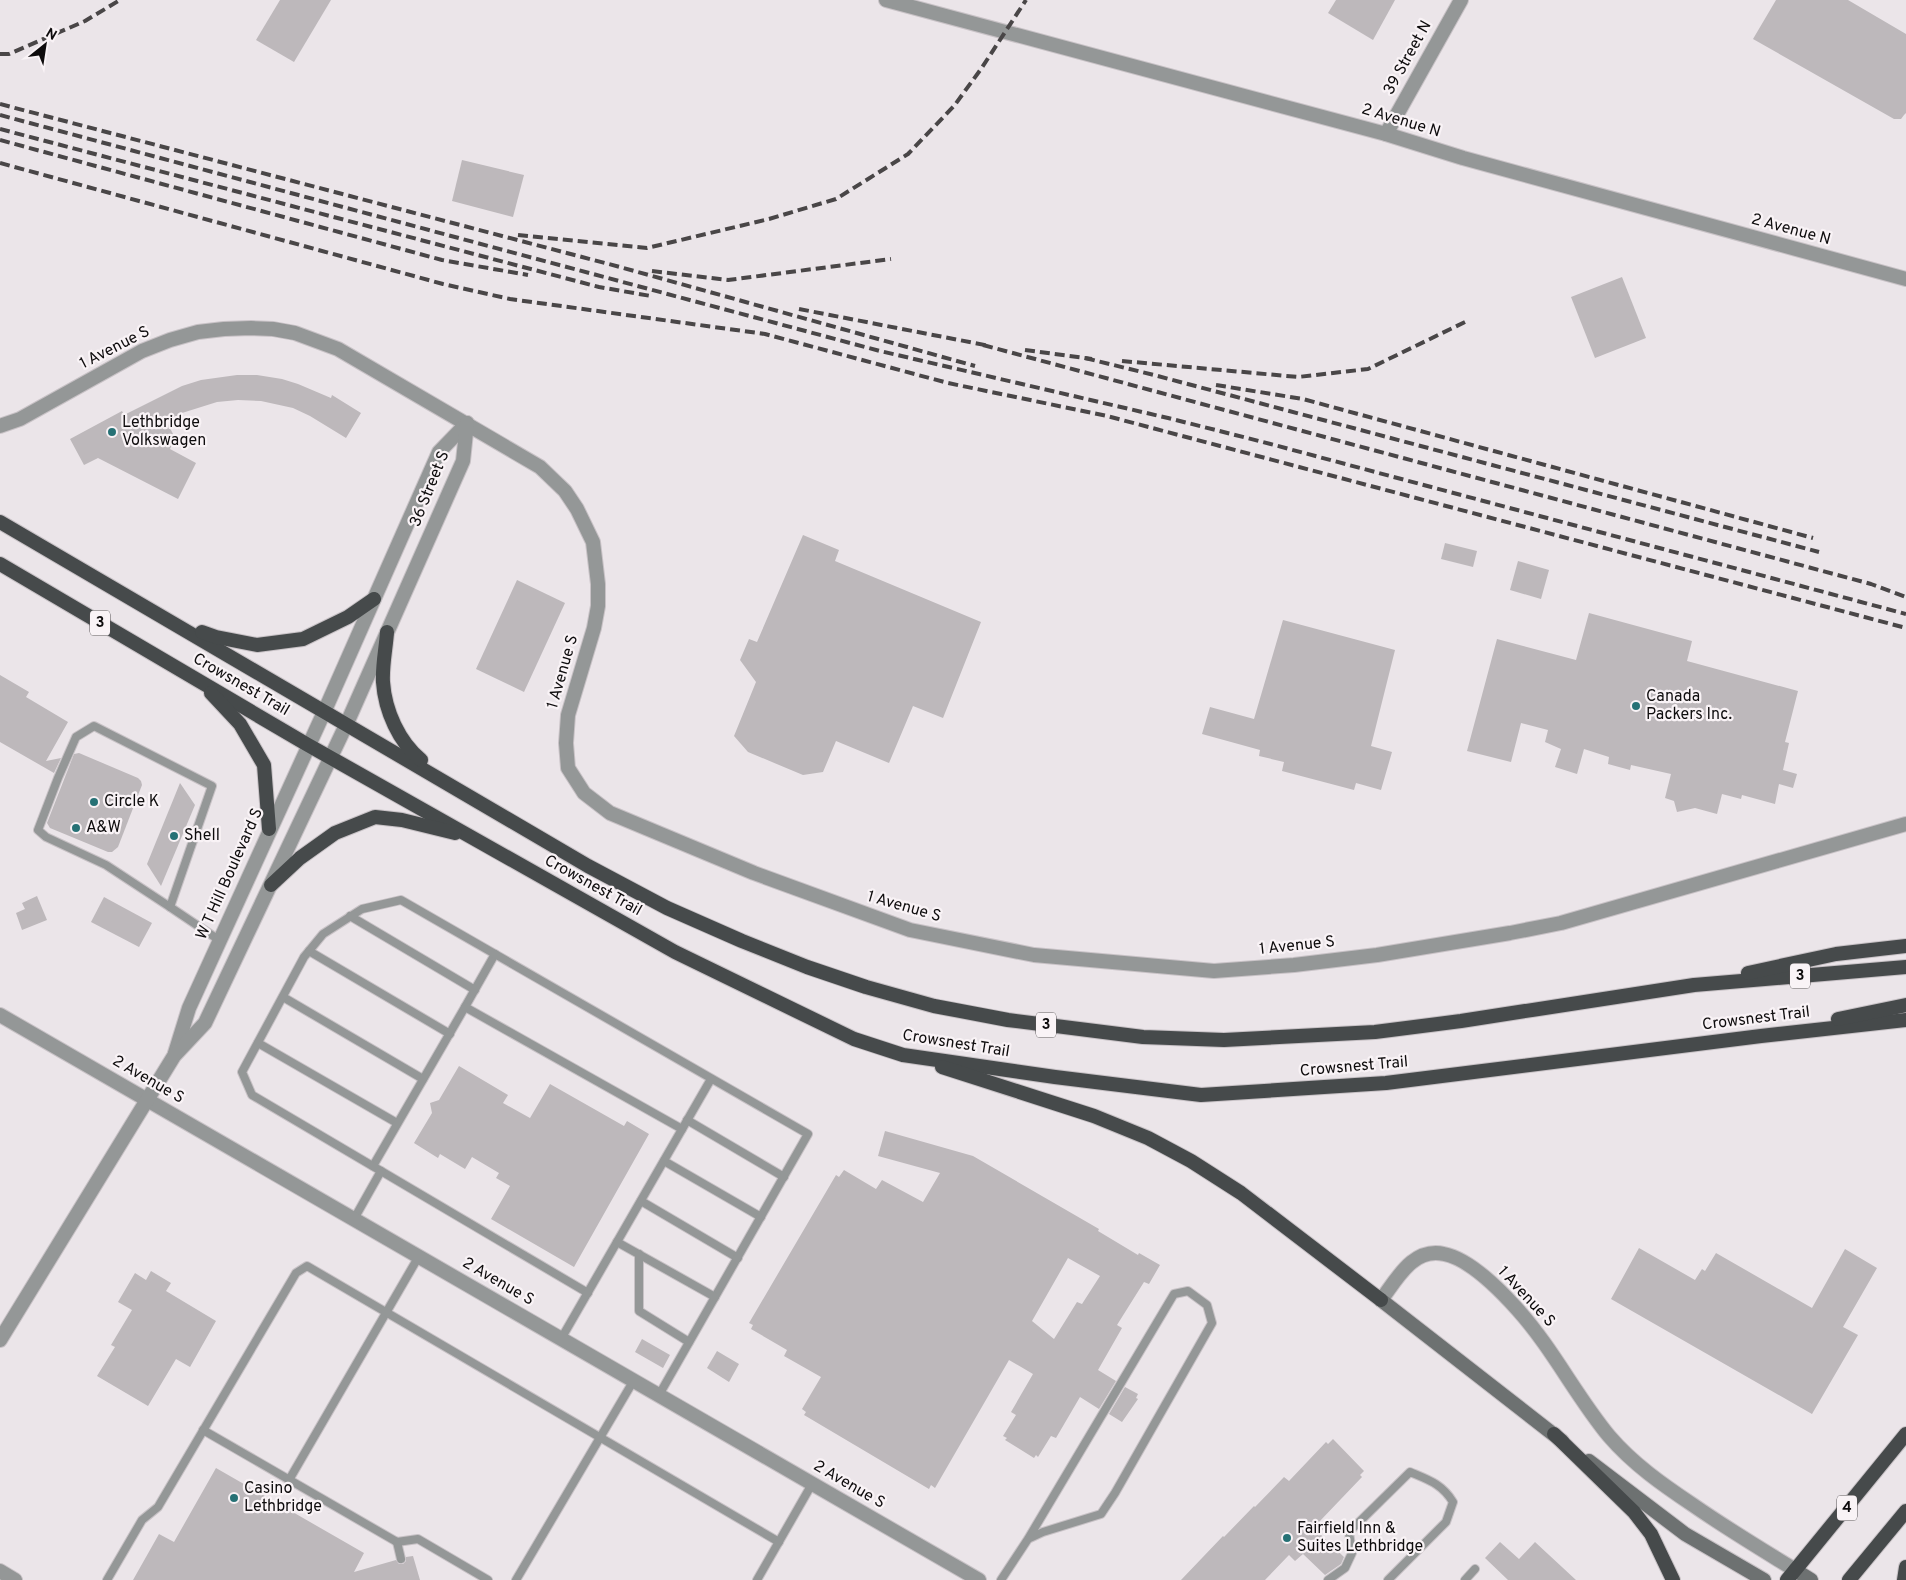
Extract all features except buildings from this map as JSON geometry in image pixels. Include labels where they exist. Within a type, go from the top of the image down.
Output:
[{"type":"highway","name":"Crowsnest Trail","points":[[0,522],[347,723],[597,871],[667,908],[742,941],[866,987],[934,1006],[1008,1020],[1143,1036],[1224,1040],[1283,1038],[1384,1030],[1694,985],[1906,967]]},
{"type":"highway","name":"Crowsnest Trail","points":[[0,564],[330,758],[674,952],[854,1039],[903,1055],[1055,1077],[1201,1094],[1386,1083],[1906,1020]]},
{"type":"highway","points":[[159,614],[216,637],[257,645],[303,639],[348,617],[374,599]]},
{"type":"highway","points":[[387,632],[383,682],[389,714],[409,750],[446,782]]},
{"type":"highway","points":[[201,682],[240,724],[264,765],[270,829]]},
{"type":"highway","points":[[271,885],[300,858],[335,834],[375,817],[402,820],[470,836]]},
{"type":"highway","points":[[1694,985],[1836,954],[1906,946]]},
{"type":"highway","points":[[1762,1036],[1906,1005]]},
{"type":"highway","points":[[903,1055],[1094,1116],[1148,1138],[1192,1161],[1241,1193],[1381,1300]]},
{"type":"highway","points":[[1554,1434],[1634,1512],[1651,1534],[1673,1580]]},
{"type":"highway","name":"4","points":[[1791,1575],[1906,1434]]},
{"type":"highway","points":[[1849,1580],[1906,1511]]},
{"type":"highway","points":[[1904,1580],[1906,1567]]},
{"type":"main road","points":[[1381,1300],[1685,1534],[1764,1580]]},
{"type":"main road","name":"1 Avenue S","points":[[1791,1575],[1811,1580]]},
{"type":"street","name":"2 Avenue N","points":[[886,0],[1386,134],[1463,158],[1906,279]]},
{"type":"street","name":"39 Street N","points":[[1386,134],[1461,0]]},
{"type":"street","name":"1 Avenue S","points":[[0,426],[20,419],[142,351],[198,332],[251,328],[295,333],[338,349],[540,467],[565,491],[577,509],[593,542],[598,584],[598,606],[594,628],[568,715],[566,743],[568,768],[584,793],[610,814],[771,879],[910,930],[1034,955],[1214,972],[1294,965],[1377,955],[1510,933],[1561,922],[1906,824]]},
{"type":"street","name":"36 Street S","points":[[324,710],[439,452],[466,423]]},
{"type":"street","name":"36 Street S","points":[[330,758],[463,461],[466,423]]},
{"type":"street","name":"W T Hill Boulevard S","points":[[174,1056],[188,1008],[324,710]]},
{"type":"street","name":"W T Hill Boulevard S","points":[[0,1340],[174,1056],[205,1023],[330,758]]},
{"type":"street","name":"2 Avenue S","points":[[0,1015],[979,1580]]},
{"type":"street","name":"1 Avenue S","points":[[1381,1300],[1410,1263],[1419,1256],[1429,1253],[1444,1254],[1462,1262],[1486,1279],[1528,1322],[1610,1436],[1636,1464],[1666,1487],[1738,1535],[1791,1575]]},
{"type":"street","points":[[0,1571],[15,1580]]},
{"type":"lane","points":[[170,907],[212,786],[94,726],[76,737],[38,830],[46,837],[106,865],[219,940]]},
{"type":"lane","points":[[588,1293],[252,1095],[242,1072],[282,997],[309,951],[324,934],[350,916],[362,909],[401,900],[808,1134],[659,1395]]},
{"type":"lane","points":[[350,916],[475,990]]},
{"type":"lane","points":[[309,951],[450,1034]]},
{"type":"lane","points":[[373,1166],[495,954]]},
{"type":"lane","points":[[282,997],[423,1079]]},
{"type":"lane","points":[[465,1007],[682,1129]]},
{"type":"lane","points":[[258,1043],[397,1124]]},
{"type":"lane","points":[[562,1339],[711,1079]]},
{"type":"lane","points":[[687,1120],[784,1177]]},
{"type":"lane","points":[[664,1160],[761,1216]]},
{"type":"lane","points":[[354,1219],[381,1171]]},
{"type":"lane","points":[[641,1201],[738,1258]]},
{"type":"lane","points":[[618,1242],[715,1297]]},
{"type":"lane","points":[[639,1254],[639,1311],[689,1342]]},
{"type":"lane","points":[[289,1480],[419,1256]]},
{"type":"lane","points":[[107,1580],[142,1520],[158,1507],[296,1273],[307,1266],[779,1542]]},
{"type":"lane","points":[[1001,1580],[1028,1539],[1174,1294],[1188,1291],[1207,1305],[1212,1323],[1115,1493],[1101,1514],[1043,1532],[1028,1539]]},
{"type":"lane","points":[[516,1580],[634,1380]]},
{"type":"lane","points":[[203,1430],[397,1542],[418,1539],[488,1580]]},
{"type":"lane","points":[[1328,1580],[1344,1568],[1352,1553],[1349,1532],[1410,1472],[1445,1489],[1453,1502],[1446,1522],[1388,1580]]},
{"type":"lane","points":[[757,1580],[812,1484]]},
{"type":"lane","points":[[397,1542],[401,1559]]},
{"type":"lane","points":[[1465,1580],[1475,1569]]},
{"type":"railway","points":[[0,54],[9,54],[85,21],[120,0]]},
{"type":"railway","points":[[518,235],[647,248],[769,219],[836,199],[908,154],[954,106],[981,69],[1026,0]]},
{"type":"railway","points":[[0,104],[620,267],[975,366]]},
{"type":"railway","points":[[0,115],[880,351],[1263,442],[1906,614]]},
{"type":"railway","points":[[0,129],[599,287],[651,296]]},
{"type":"railway","points":[[0,140],[442,260],[528,275]]},
{"type":"railway","points":[[0,163],[443,284],[510,299],[765,334],[948,383],[1107,416],[1906,628]]},
{"type":"railway","points":[[652,271],[728,280],[891,259]]},
{"type":"railway","points":[[799,309],[990,346]]},
{"type":"railway","points":[[1122,361],[1298,377],[1368,369],[1465,322]]},
{"type":"railway","points":[[983,345],[1871,584],[1906,597]]},
{"type":"railway","points":[[1025,350],[1092,359]]},
{"type":"railway","points":[[1085,358],[1819,552]]},
{"type":"railway","points":[[1216,385],[1303,399],[1813,538]]},
{"type":"place","name":"Lethbridge Volkswagen","points":[[112,432]]},
{"type":"place","name":"Canada Packers Inc.","points":[[1636,706]]},
{"type":"place","name":"Circle K","points":[[94,802]]},
{"type":"place","name":"A&W","points":[[76,828]]},
{"type":"place","name":"Shell","points":[[174,836]]},
{"type":"place","name":"Casino Lethbridge","points":[[234,1498]]},
{"type":"place","name":"Fairfield Inn & Suites Lethbridge","points":[[1287,1538]]}]
